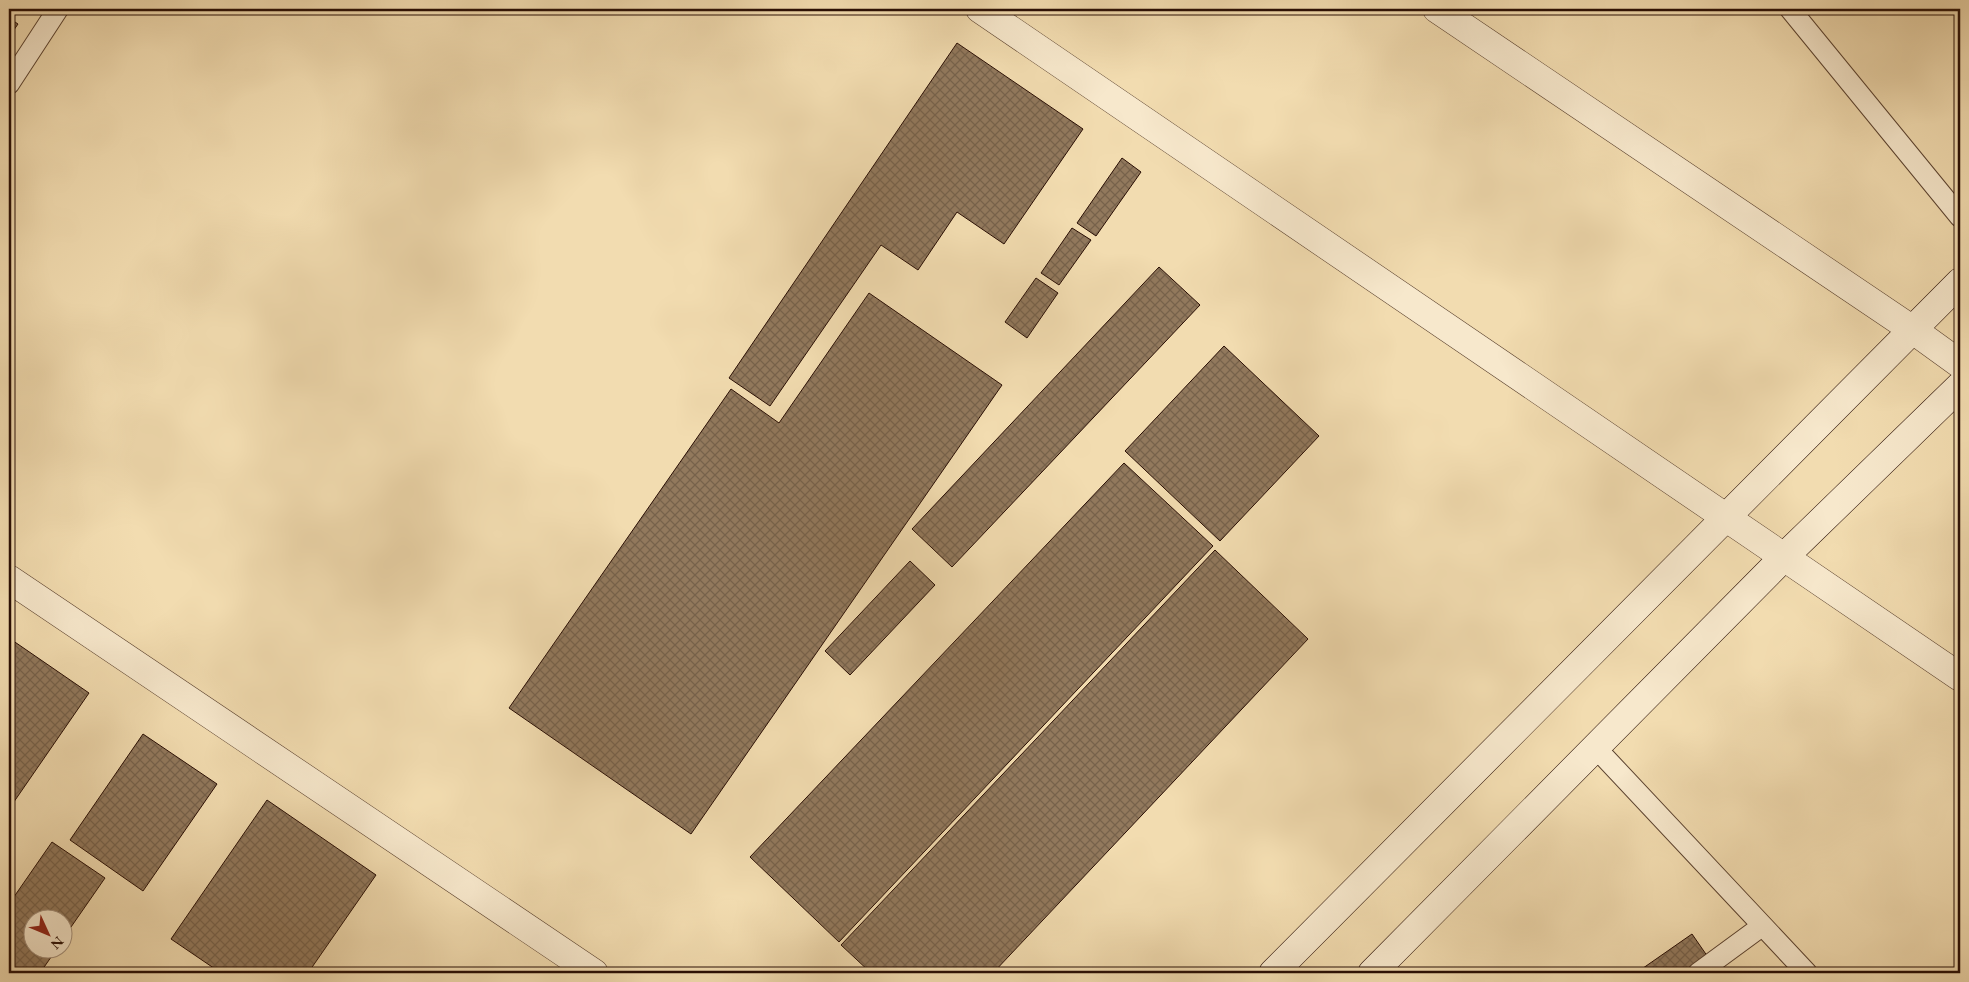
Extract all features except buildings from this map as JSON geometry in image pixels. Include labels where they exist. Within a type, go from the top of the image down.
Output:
[{"type":"street","points":[[980,9],[1728,517],[1960,677]]},
{"type":"street","points":[[1436,9],[1913,330],[1960,364]]},
{"type":"street","points":[[1273,973],[1960,282]]},
{"type":"street","points":[[1372,973],[1784,557],[1960,386]]},
{"type":"street","points":[[9,579],[594,973]]},
{"type":"lane","points":[[9,84],[58,9]]},
{"type":"lane","points":[[1790,9],[1960,217]]},
{"type":"lane","points":[[1595,747],[1807,973]]},
{"type":"lane","points":[[1709,970],[1762,926]]}]
